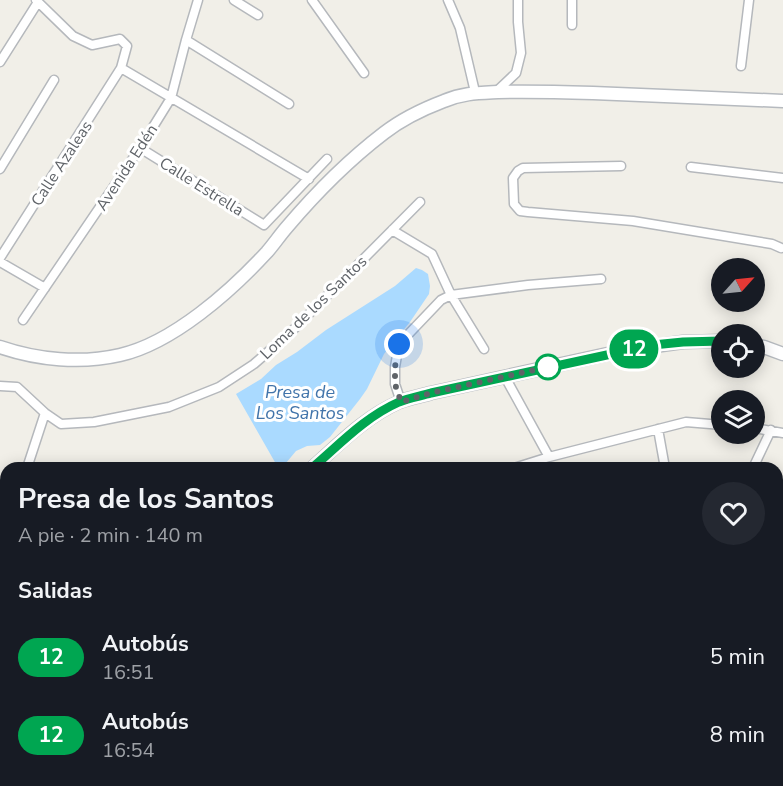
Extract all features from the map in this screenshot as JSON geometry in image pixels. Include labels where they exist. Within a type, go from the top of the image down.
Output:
[{"type":"street","name":"Avenida Edén","points":[[23,320],[140,148],[171,98],[198,0]]},
{"type":"street","points":[[234,0],[258,15]]},
{"type":"street","points":[[312,0],[364,73]]},
{"type":"street","points":[[448,0],[460,28],[475,92]]},
{"type":"street","points":[[495,92],[516,73],[521,53],[518,0]]},
{"type":"street","points":[[572,0],[572,24]]},
{"type":"street","points":[[741,66],[748,0]]},
{"type":"street","points":[[0,62],[37,1],[74,36],[92,45],[120,39],[127,46],[121,68],[309,179],[327,159]]},
{"type":"street","points":[[186,40],[289,104]]},
{"type":"street","name":"Calle Azaleas","points":[[0,260],[121,68]]},
{"type":"street","points":[[0,169],[54,80]]},
{"type":"street","points":[[0,347],[24,355],[49,359],[90,360],[122,355],[176,331],[235,284],[324,187],[368,146],[408,117],[446,100],[475,92],[525,91],[783,101]]},
{"type":"street","name":"Calle Estrella","points":[[140,148],[264,225],[309,179]]},
{"type":"street","points":[[621,166],[523,168],[513,178],[514,204],[520,211],[633,221],[772,244],[782,249]]},
{"type":"street","points":[[691,167],[783,178]]},
{"type":"street","name":"Loma de los Santos","points":[[0,386],[17,387],[45,413],[61,424],[94,422],[169,407],[219,387],[254,364],[293,330],[420,202]]},
{"type":"street","points":[[392,230],[432,254],[451,295],[484,349]]},
{"type":"street","points":[[0,260],[45,288]]},
{"type":"street","points":[[401,402],[395,384],[399,344],[441,300],[451,295],[601,279]]},
{"type":"street","points":[[319,462],[356,429],[401,402],[431,393],[653,345],[711,341]]},
{"type":"street","points":[[765,347],[783,354]]},
{"type":"street","points":[[505,377],[549,457]]},
{"type":"street","points":[[29,462],[45,413]]},
{"type":"street","points":[[533,462],[686,422],[711,424]]},
{"type":"street","points":[[658,429],[664,462]]},
{"type":"street","points":[[765,430],[783,433]]},
{"type":"street","points":[[756,462],[771,430]]},
{"type":"water","name":"Presa de Los Santos","points":[[416,268],[428,274],[429,294],[384,354],[367,389],[330,437],[320,445],[307,446],[296,451],[287,462],[275,462],[236,394],[261,379],[276,365],[326,330],[395,286]]},
{"type":"bus line","name":"12","points":[[319,462],[356,429],[401,402],[431,393],[626,350],[653,345],[711,341]]},
{"type":"route","points":[[399,344],[395,384],[401,402],[431,393],[548,367]]}]
